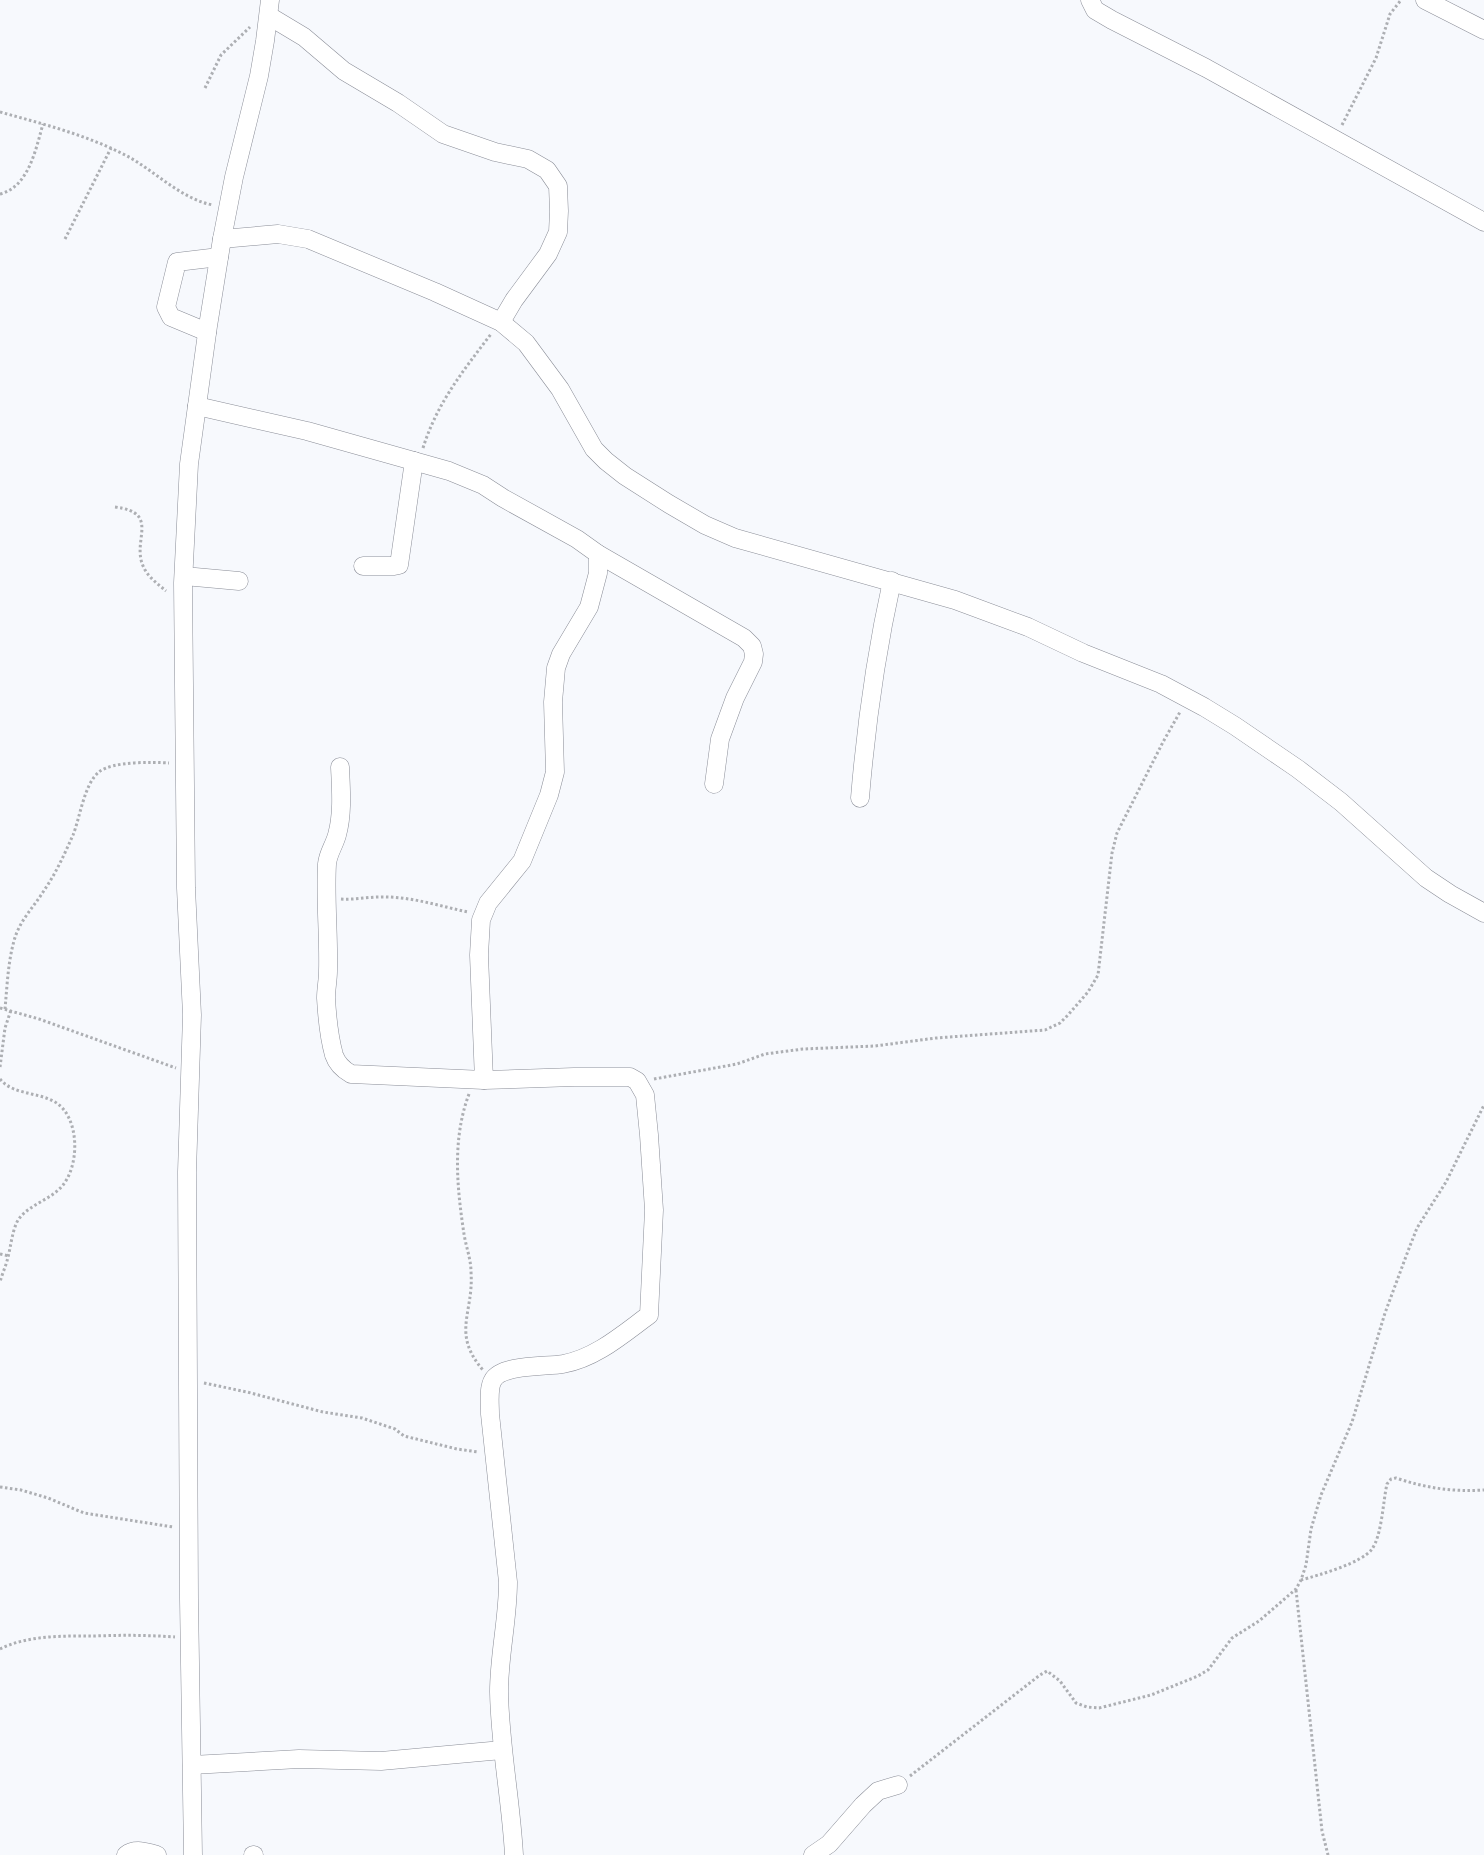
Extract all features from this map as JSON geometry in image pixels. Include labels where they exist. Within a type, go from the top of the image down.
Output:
[{"type":"street","points":[[1090,0],[1095,10],[1112,20],[1206,68],[1335,138],[1484,222]]},
{"type":"street","points":[[1425,0],[1484,30]]},
{"type":"street","points":[[193,1855],[189,1638],[187,1172],[192,1015],[186,888],[184,576],[189,464],[219,257],[228,209],[259,76],[269,10],[344,72],[398,103],[443,134],[495,152],[528,159],[547,170],[558,186],[558,232],[548,254],[514,300],[501,322]]},
{"type":"street","points":[[222,239],[278,234],[308,239],[501,322],[532,350],[560,389],[594,448],[606,461],[625,476],[705,525],[735,538],[955,600],[1028,627],[1083,653],[1161,684],[1235,726],[1298,769],[1341,802],[1426,878],[1450,894],[1484,912]]},
{"type":"street","points":[[208,332],[171,317],[166,307],[177,262],[219,257]]},
{"type":"street","points":[[197,406],[307,431],[416,461],[449,471],[483,485],[744,638],[752,646],[754,654],[720,739],[714,784]]},
{"type":"street","points":[[363,566],[394,566],[399,564],[416,461]]},
{"type":"street","points":[[479,1080],[479,955],[483,915],[488,903],[522,861],[549,795],[555,772],[553,702],[556,668],[561,654],[589,607],[598,573],[598,554]]},
{"type":"street","points":[[184,576],[239,581]]},
{"type":"street","points":[[860,798],[869,705],[892,581]]},
{"type":"street","points":[[340,767],[342,791],[339,822],[327,863],[328,972],[326,997],[331,1042],[335,1057],[343,1070],[351,1074],[479,1080],[630,1077],[637,1081],[645,1095],[654,1210],[649,1314],[619,1338],[579,1360],[515,1369],[498,1375],[493,1380],[490,1392],[490,1414],[508,1582],[508,1606],[499,1689],[502,1750],[514,1855]]},
{"type":"street","points":[[192,1765],[299,1759],[381,1760],[502,1750]]},
{"type":"street","points":[[813,1855],[829,1844],[863,1805],[878,1791],[898,1786]]},
{"type":"street","points":[[126,1855],[129,1852],[140,1851],[157,1855]]},
{"type":"path","points":[[1335,138],[1376,58],[1390,14],[1400,0]]},
{"type":"path","points":[[205,88],[221,55],[269,10]]},
{"type":"path","points":[[0,112],[70,132],[111,148],[128,156],[196,199],[206,204],[228,209]]},
{"type":"path","points":[[0,194],[18,184],[24,176],[31,162],[43,124]]},
{"type":"path","points":[[65,239],[111,148]]},
{"type":"path","points":[[416,461],[438,407],[458,376],[501,322]]},
{"type":"path","points":[[115,507],[132,510],[138,514],[142,522],[141,559],[144,568],[153,579],[183,602]]},
{"type":"path","points":[[630,1077],[652,1079],[672,1076],[737,1064],[765,1054],[803,1048],[875,1046],[936,1038],[1028,1032],[1046,1030],[1060,1023],[1088,992],[1098,975],[1112,853],[1117,833],[1163,742],[1189,699]]},
{"type":"path","points":[[5,1009],[13,942],[19,926],[46,889],[57,868],[73,835],[90,784],[99,772],[132,763],[152,762],[185,765]]},
{"type":"path","points":[[326,897],[343,900],[378,896],[408,898],[483,915]]},
{"type":"path","points":[[0,1008],[11,1010],[175,1068],[190,1080]]},
{"type":"path","points":[[0,1067],[5,1028],[11,1010]]},
{"type":"path","points":[[0,1079],[10,1088],[38,1095],[63,1108],[69,1118],[76,1147],[72,1164],[63,1185],[27,1211],[18,1221],[0,1282]]},
{"type":"path","points":[[479,1080],[465,1105],[459,1142],[457,1188],[471,1270],[471,1296],[465,1332],[467,1344],[473,1357],[493,1380]]},
{"type":"path","points":[[898,1786],[1046,1671],[1060,1681],[1076,1703],[1086,1707],[1099,1708],[1151,1694],[1198,1676],[1208,1670],[1232,1638],[1259,1621],[1296,1589],[1306,1566],[1311,1528],[1321,1495],[1352,1422],[1385,1313],[1404,1260],[1417,1228],[1446,1182],[1484,1105]]},
{"type":"path","points":[[0,1254],[8,1256]]},
{"type":"path","points":[[189,1380],[247,1392],[323,1412],[362,1418],[395,1429],[404,1436],[457,1449],[478,1452],[495,1461]]},
{"type":"path","points":[[1301,1580],[1355,1561],[1372,1549],[1376,1541],[1387,1484],[1391,1479],[1396,1478],[1429,1488],[1467,1492],[1484,1490]]},
{"type":"path","points":[[0,1487],[21,1490],[48,1498],[84,1513],[189,1530]]},
{"type":"path","points":[[1296,1589],[1321,1822],[1328,1855]]},
{"type":"path","points":[[0,1649],[19,1642],[71,1636],[147,1634],[189,1638]]}]
